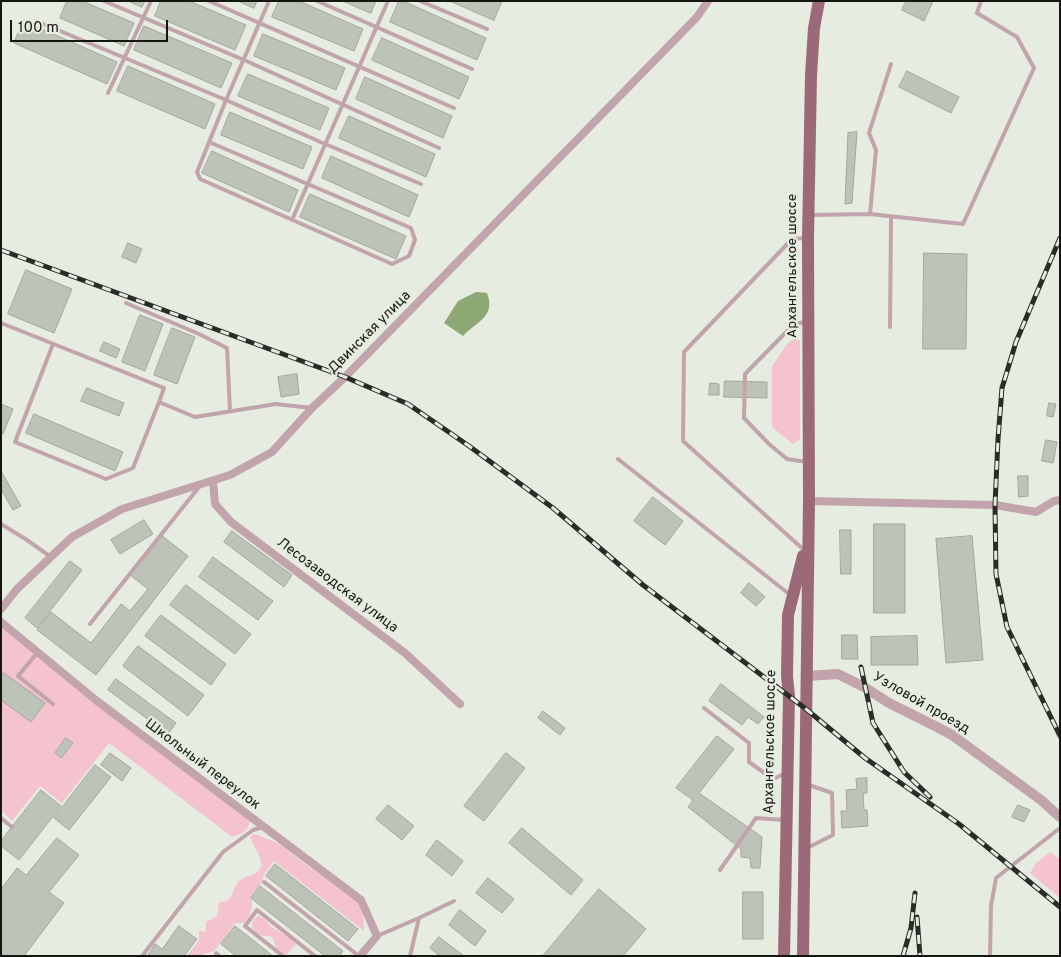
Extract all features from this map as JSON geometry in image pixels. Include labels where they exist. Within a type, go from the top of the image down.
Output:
[{"type":"main road","name":"Архангельское шоссе","points":[[803,956],[809,501],[808,215],[811,75],[814,28],[819,1]]},
{"type":"main road","name":"Архангельское шоссе","points":[[784,956],[788,615],[808,532]]},
{"type":"main road","points":[[791,601],[807,606]]},
{"type":"main road","points":[[787,676],[806,676]]},
{"type":"main road","points":[[786,779],[805,784]]},
{"type":"main road","points":[[785,848],[804,848]]},
{"type":"street","name":"Двинская улица","points":[[1,609],[17,589],[72,537],[122,509],[230,475],[272,452],[312,408],[345,377],[690,24],[708,1]]},
{"type":"street","name":"Лесозаводская улица","points":[[213,481],[215,504],[231,522],[405,653],[460,704]]},
{"type":"street","points":[[809,501],[995,505],[1036,512],[1054,500],[1060,500]]},
{"type":"street","name":"Школьный переулок","points":[[1,622],[96,701],[361,900],[377,936]]},
{"type":"street","name":"Узловой проезд","points":[[806,676],[838,674],[864,686],[889,703],[952,735],[1060,817]]},
{"type":"street","points":[[360,956],[377,936]]},
{"type":"lane","points":[[104,1],[244,60],[439,148]]},
{"type":"lane","points":[[108,93],[151,1]]},
{"type":"lane","points":[[209,1],[454,108]]},
{"type":"lane","points":[[209,142],[411,228],[415,240],[409,256],[392,264],[200,179],[197,172],[209,142],[226,100],[269,1]]},
{"type":"lane","points":[[317,1],[472,69]]},
{"type":"lane","points":[[292,220],[388,1]]},
{"type":"lane","points":[[420,1],[487,29]]},
{"type":"lane","points":[[808,215],[870,214],[963,224],[1034,68],[1017,37],[977,12],[981,1]]},
{"type":"lane","points":[[36,21],[226,100],[420,184]]},
{"type":"lane","points":[[870,214],[876,150],[869,133],[891,64]]},
{"type":"lane","points":[[890,327],[891,217]]},
{"type":"lane","points":[[804,550],[683,441],[684,352],[792,239],[808,238]]},
{"type":"lane","points":[[126,303],[227,348],[230,411]]},
{"type":"lane","points":[[808,322],[794,324],[745,374],[744,418],[769,444],[787,458],[808,462]]},
{"type":"lane","points":[[1,323],[164,388],[133,468],[106,479],[15,442],[53,344]]},
{"type":"lane","points":[[159,402],[196,417],[276,404],[312,408]]},
{"type":"lane","points":[[618,460],[791,601]]},
{"type":"lane","points":[[90,624],[201,485]]},
{"type":"lane","points":[[1,524],[27,540],[50,558]]},
{"type":"lane","points":[[38,652],[18,676],[53,704]]},
{"type":"lane","points":[[704,708],[749,743],[749,762],[774,779],[786,779]]},
{"type":"lane","points":[[804,848],[833,835],[832,793],[805,784]]},
{"type":"lane","points":[[1,818],[12,827]]},
{"type":"lane","points":[[720,870],[756,818],[784,820]]},
{"type":"lane","points":[[142,956],[223,852],[252,830],[264,827]]},
{"type":"lane","points":[[990,956],[991,906],[996,878],[1060,828]]},
{"type":"lane","points":[[264,882],[360,956]]},
{"type":"lane","points":[[377,936],[454,901]]},
{"type":"lane","points":[[283,956],[245,926],[257,910],[315,956]]},
{"type":"lane","points":[[410,956],[420,918]]},
{"type":"shaded area","points":[[476,292],[487,293],[489,308],[484,318],[463,336],[444,323],[458,301]]},
{"type":"shaded area","points":[[795,338],[800,341],[800,439],[793,444],[772,427],[772,366],[787,344]]},
{"type":"shaded area","points":[[1,626],[90,700],[250,821],[246,830],[232,837],[109,743],[62,803],[40,786],[12,821],[1,810]]},
{"type":"shaded area","points":[[255,834],[287,849],[298,859],[358,901],[363,912],[364,931],[274,861],[264,874],[262,882],[251,896],[251,911],[244,923],[235,923],[216,949],[210,953],[205,953],[202,956],[187,956],[199,940],[199,931],[206,932],[206,922],[217,916],[219,902],[228,900],[238,882],[260,869],[260,859],[250,836]]},
{"type":"shaded area","points":[[1050,852],[1060,859],[1060,898],[1030,873],[1036,863]]},
{"type":"shaded area","points":[[258,916],[296,944],[286,955],[277,949],[272,937],[260,935],[254,931],[252,925]]},
{"type":"building","points":[[67,1],[82,1],[134,23],[124,46],[60,18]]},
{"type":"building","points":[[129,1],[145,1],[142,7]]},
{"type":"building","points":[[161,1],[189,1],[246,25],[235,50],[155,16]]},
{"type":"building","points":[[238,1],[257,1],[254,8]]},
{"type":"building","points":[[279,1],[299,1],[363,29],[354,51],[272,17]]},
{"type":"building","points":[[343,1],[376,1],[371,13]]},
{"type":"building","points":[[399,1],[403,1],[486,38],[477,60],[390,22]]},
{"type":"building","points":[[450,1],[502,1],[494,20]]},
{"type":"building","points":[[906,1],[933,1],[924,21],[902,10]]},
{"type":"building","points":[[24,21],[117,62],[107,84],[14,43]]},
{"type":"building","points":[[144,26],[232,63],[221,88],[134,50]]},
{"type":"building","points":[[263,34],[345,68],[336,90],[254,56]]},
{"type":"building","points":[[382,38],[469,77],[459,99],[372,60]]},
{"type":"building","points":[[128,66],[215,104],[205,129],[117,91]]},
{"type":"building","points":[[907,71],[959,97],[951,113],[899,87]]},
{"type":"building","points":[[248,74],[329,108],[320,130],[238,96]]},
{"type":"building","points":[[365,77],[452,116],[443,138],[356,99]]},
{"type":"building","points":[[230,112],[312,147],[303,169],[221,135]]},
{"type":"building","points":[[349,116],[435,154],[426,177],[339,138]]},
{"type":"building","points":[[857,132],[852,203],[845,204],[848,133]]},
{"type":"building","points":[[212,151],[298,190],[289,212],[202,173]]},
{"type":"building","points":[[331,156],[418,195],[409,217],[322,178]]},
{"type":"building","points":[[310,194],[406,236],[396,259],[300,217]]},
{"type":"building","points":[[128,243],[142,249],[136,263],[122,257]]},
{"type":"building","points":[[924,253],[967,254],[966,349],[923,349]]},
{"type":"building","points":[[26,270],[72,289],[54,333],[8,314]]},
{"type":"building","points":[[140,315],[163,324],[145,371],[122,362]]},
{"type":"building","points":[[172,328],[195,337],[177,384],[154,375]]},
{"type":"building","points":[[104,342],[120,349],[116,358],[100,351]]},
{"type":"building","points":[[297,374],[299,394],[281,397],[278,377]]},
{"type":"building","points":[[725,381],[767,382],[767,398],[724,397]]},
{"type":"building","points":[[710,383],[719,384],[719,395],[709,395]]},
{"type":"building","points":[[87,388],[124,403],[119,416],[81,401]]},
{"type":"building","points":[[1049,403],[1056,404],[1053,417],[1047,416]]},
{"type":"building","points":[[1,404],[13,409],[3,434],[1,433]]},
{"type":"building","points":[[34,414],[123,452],[115,471],[26,433]]},
{"type":"building","points":[[1046,440],[1057,442],[1053,463],[1042,461]]},
{"type":"building","points":[[1,471],[21,506],[13,510],[1,489]]},
{"type":"building","points":[[1018,476],[1028,476],[1028,496],[1019,497]]},
{"type":"building","points":[[653,497],[683,521],[665,545],[634,521]]},
{"type":"building","points":[[144,520],[153,534],[120,554],[111,540]]},
{"type":"building","points":[[874,524],[905,524],[905,613],[874,613]]},
{"type":"building","points":[[840,530],[851,530],[851,574],[841,574]]},
{"type":"building","points":[[232,531],[292,575],[284,587],[224,542]]},
{"type":"building","points":[[161,535],[188,556],[96,675],[37,630],[51,612],[91,643],[121,604],[130,611],[148,589],[130,575]]},
{"type":"building","points":[[972,536],[983,660],[946,663],[936,539]]},
{"type":"building","points":[[213,557],[273,601],[258,620],[199,577]]},
{"type":"building","points":[[70,561],[82,570],[37,628],[25,618]]},
{"type":"building","points":[[749,583],[765,597],[756,606],[741,593]]},
{"type":"building","points":[[186,585],[251,634],[235,654],[170,605]]},
{"type":"building","points":[[161,615],[226,664],[211,685],[145,636]]},
{"type":"building","points":[[842,635],[857,635],[858,659],[842,659]]},
{"type":"building","points":[[917,636],[918,665],[871,665],[871,637]]},
{"type":"building","points":[[138,646],[204,695],[188,716],[123,666]]},
{"type":"building","points":[[4,673],[45,703],[31,722],[1,700],[1,677]]},
{"type":"building","points":[[116,679],[176,723],[168,734],[108,690]]},
{"type":"building","points":[[721,684],[764,717],[758,724],[748,717],[742,725],[709,701]]},
{"type":"building","points":[[543,711],[565,728],[560,735],[538,718]]},
{"type":"building","points":[[717,736],[734,749],[699,793],[762,837],[760,868],[751,868],[750,858],[741,857],[741,849],[688,807],[693,800],[676,788]]},
{"type":"building","points":[[66,738],[73,743],[61,758],[55,753]]},
{"type":"building","points":[[110,753],[131,768],[122,781],[101,765]]},
{"type":"building","points":[[506,753],[525,768],[484,821],[464,806]]},
{"type":"building","points":[[95,765],[111,777],[69,830],[54,818]]},
{"type":"building","points":[[867,778],[867,793],[863,793],[864,810],[867,810],[868,826],[842,828],[841,811],[847,811],[846,790],[857,789],[856,779]]},
{"type":"building","points":[[41,790],[61,806],[19,860],[1,846],[1,841]]},
{"type":"building","points":[[388,805],[414,826],[402,840],[376,819]]},
{"type":"building","points":[[1018,805],[1030,810],[1024,822],[1012,817]]},
{"type":"building","points":[[522,828],[583,880],[571,895],[509,843]]},
{"type":"building","points":[[57,838],[79,855],[49,892],[64,903],[24,956],[1,956],[1,889],[17,868],[26,875]]},
{"type":"building","points":[[437,840],[463,861],[452,876],[426,855]]},
{"type":"building","points":[[275,864],[358,929],[348,941],[266,876]]},
{"type":"building","points":[[488,878],[514,899],[502,913],[476,893]]},
{"type":"building","points":[[260,886],[343,951],[339,956],[325,956],[251,898]]},
{"type":"building","points":[[599,889],[646,929],[623,956],[543,956]]},
{"type":"building","points":[[743,892],[763,892],[763,939],[743,939]]},
{"type":"building","points":[[460,910],[486,931],[475,946],[449,925]]},
{"type":"building","points":[[179,926],[197,939],[184,956],[147,956],[155,944],[162,949]]},
{"type":"building","points":[[235,926],[273,956],[236,956],[221,944]]},
{"type":"building","points":[[439,937],[464,956],[440,956],[430,948]]},
{"type":"railway","points":[[1060,238],[1016,342],[1002,388],[995,505],[996,574],[1007,627],[1060,736]]},
{"type":"railway","points":[[1,250],[345,377],[408,404],[553,508],[643,585],[806,709],[865,758],[959,824],[1060,907]]},
{"type":"railway","points":[[861,667],[873,723],[904,772],[930,797]]},
{"type":"railway","points":[[903,956],[911,928],[915,893]]},
{"type":"railway","points":[[917,917],[920,956]]}]
